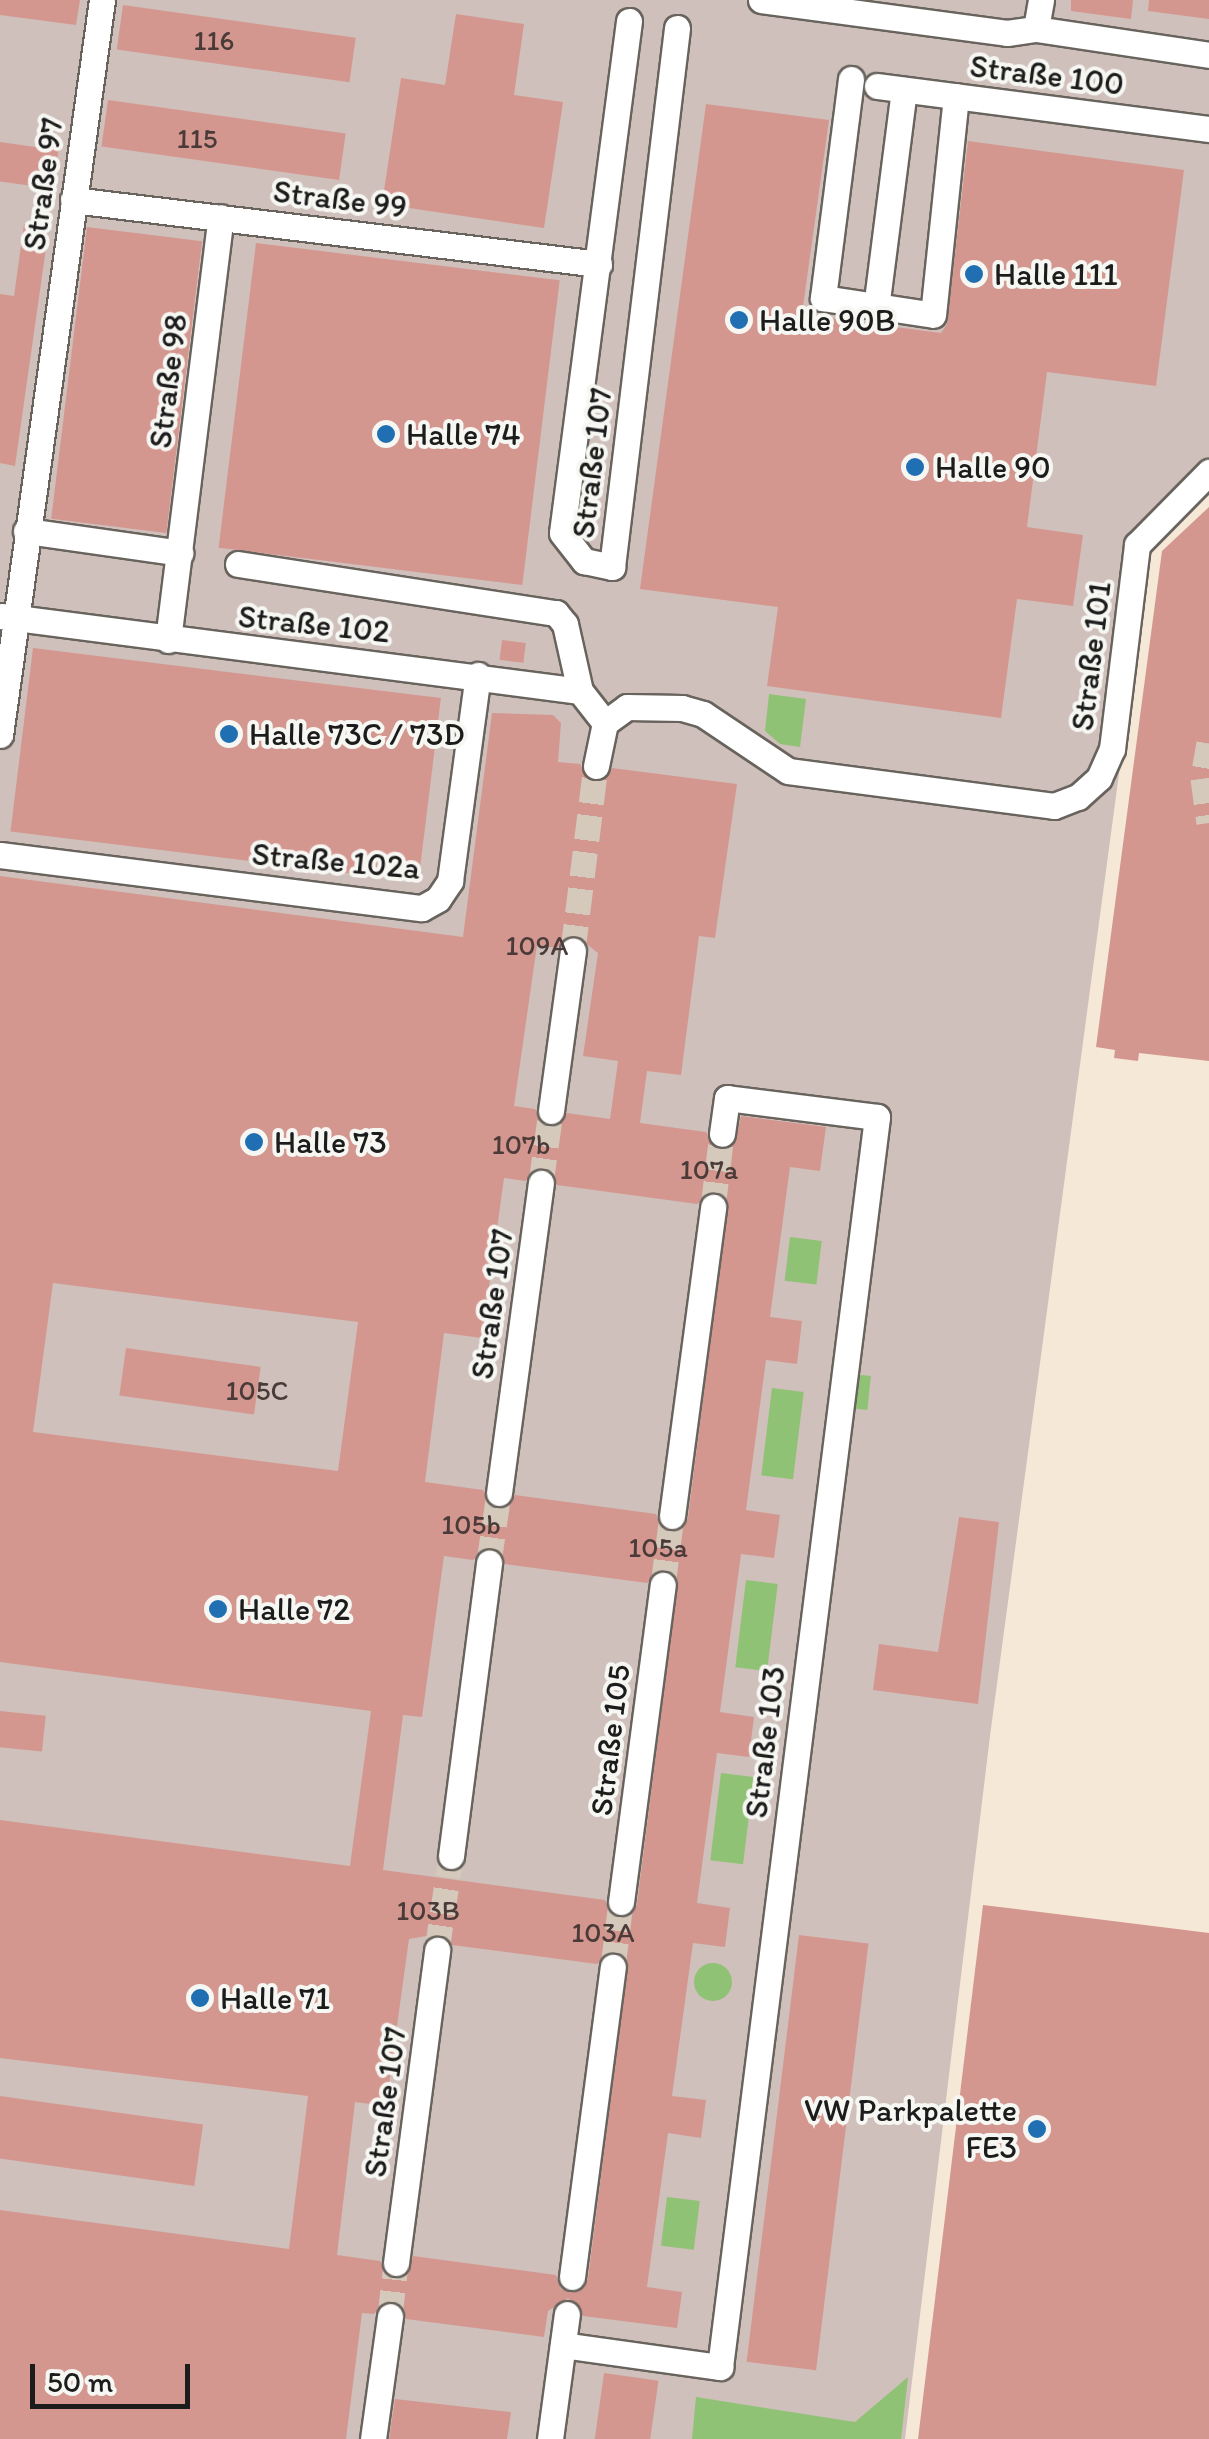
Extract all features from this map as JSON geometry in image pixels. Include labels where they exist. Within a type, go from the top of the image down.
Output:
[{"type":"street","name":"Straße 97","points":[[0,735],[7,617],[26,531],[102,0]]},
{"type":"street","points":[[762,0],[1007,32],[1036,29],[1209,55]]},
{"type":"street","points":[[1036,29],[1041,0]]},
{"type":"street","name":"Straße 107","points":[[628,21],[562,533],[584,561],[612,567],[677,28]]},
{"type":"street","points":[[851,79],[823,298],[876,308],[931,315],[956,96]]},
{"type":"street","name":"Straße 100","points":[[876,308],[890,88],[1209,129]]},
{"type":"street","name":"Straße 99","points":[[74,200],[599,264]]},
{"type":"street","name":"Straße 98","points":[[168,640],[221,217]]},
{"type":"street","name":"Straße 101","points":[[605,723],[627,706],[703,714],[772,766],[1054,806],[1078,797],[1099,778],[1112,749],[1138,545],[1209,472]]},
{"type":"street","points":[[26,531],[180,553]]},
{"type":"street","name":"Straße 102","points":[[7,617],[580,690],[565,624],[545,611],[238,564]]},
{"type":"street","name":"Straße 102a","points":[[0,856],[422,908],[438,899],[450,881],[478,674]]},
{"type":"street","points":[[580,690],[605,723],[596,766]]},
{"type":"street","points":[[552,1100],[573,950]]},
{"type":"street","name":"Straße 103","points":[[563,2345],[720,2367],[877,1117],[725,1114]]},
{"type":"street","name":"Straße 107","points":[[500,1492],[541,1183]]},
{"type":"street","points":[[672,1516],[713,1206]]},
{"type":"street","points":[[450,1856],[489,1562]]},
{"type":"street","name":"Straße 105","points":[[621,1902],[663,1585]]},
{"type":"street","name":"Straße 107","points":[[396,2263],[438,1950]]},
{"type":"street","points":[[572,2277],[613,1967]]},
{"type":"street","points":[[550,2439],[567,2314]]},
{"type":"street","points":[[373,2439],[390,2316]]},
{"type":"shaded area","points":[[0,0],[1209,0],[1209,495],[1149,550],[990,1736],[905,2439],[0,2439]]},
{"type":"green space","points":[[769,694],[806,699],[800,747],[780,744],[765,731]]},
{"type":"green space","points":[[790,1237],[822,1241],[816,1285],[785,1281]]},
{"type":"green space","points":[[851,1374],[871,1376],[867,1410],[847,1408]]},
{"type":"green space","points":[[772,1388],[804,1392],[793,1479],[761,1475]]},
{"type":"green space","points":[[746,1580],[778,1584],[767,1671],[735,1667]]},
{"type":"green space","points":[[721,1773],[754,1777],[743,1864],[710,1860]]},
{"type":"green space","points":[[713,1963],[727,1968],[732,1982],[727,1996],[713,2001],[699,1996],[694,1982],[699,1968]]},
{"type":"green space","points":[[667,2197],[700,2201],[694,2250],[661,2246]]},
{"type":"green space","points":[[908,2377],[901,2439],[692,2439],[696,2397],[855,2422]]},
{"type":"building","points":[[0,0],[80,0],[76,25],[0,15]]},
{"type":"building","points":[[1071,0],[1133,0],[1131,19],[1071,11]]},
{"type":"building","points":[[1149,0],[1209,0],[1209,19],[1148,11]]},
{"type":"building","points":[[123,5],[356,38],[349,82],[117,50]]},
{"type":"building","points":[[456,14],[524,24],[514,95],[563,102],[544,228],[382,204],[401,78],[445,85]]},
{"type":"building","points":[[108,100],[346,133],[339,180],[101,147]]},
{"type":"building","points":[[706,104],[829,120],[802,314],[873,324],[941,333],[947,324],[968,141],[1184,170],[1156,386],[1047,372],[1027,527],[1083,535],[1073,606],[1017,599],[1001,718],[767,686],[778,607],[640,589]]},
{"type":"building","points":[[0,142],[58,150],[53,189],[0,181]]},
{"type":"building","points":[[24,224],[49,227],[15,466],[0,463],[0,294],[14,296]]},
{"type":"building","points":[[87,227],[202,241],[166,533],[51,519]]},
{"type":"building","name":"Halle 74","points":[[256,243],[560,280],[522,585],[219,548]]},
{"type":"building","points":[[1209,507],[1209,1061],[1139,1053],[1138,1061],[1114,1058],[1115,1050],[1096,1047],[1162,551]]},
{"type":"building","points":[[502,640],[526,643],[523,663],[500,660]]},
{"type":"building","name":"Halle 73C / 73D","points":[[33,648],[441,698],[418,882],[10,832]]},
{"type":"building","points":[[492,713],[553,715],[561,723],[558,762],[580,764],[592,782],[602,781],[612,768],[737,784],[715,938],[699,936],[681,1075],[647,1071],[640,1123],[706,1132],[721,1150],[735,1143],[741,1116],[826,1127],[820,1171],[790,1167],[770,1317],[802,1321],[797,1364],[766,1360],[746,1510],[780,1515],[774,1558],[741,1554],[720,1712],[754,1717],[749,1757],[717,1753],[697,1903],[730,1908],[725,1947],[693,1943],[672,2096],[706,2100],[701,2138],[668,2133],[647,2287],[682,2292],[677,2328],[583,2316],[568,2298],[548,2311],[544,2337],[406,2319],[401,2304],[385,2301],[374,2314],[362,2313],[346,2439],[0,2439],[0,2210],[289,2249],[308,2096],[0,2058],[0,1820],[350,1866],[371,1711],[0,1662],[0,876],[463,937]],"holes":[[[574,934],[598,953],[583,1056],[618,1061],[610,1119],[567,1113],[548,1127],[535,1109],[514,1106],[537,945],[557,948]],[[544,1167],[557,1185],[697,1204],[714,1191],[728,1202],[688,1518],[677,1531],[661,1528],[656,1514],[515,1495],[496,1509],[483,1490],[425,1482],[444,1333],[482,1338],[504,1178],[525,1181]],[[53,1283],[358,1322],[338,1471],[33,1432]],[[490,1546],[505,1564],[647,1583],[664,1569],[678,1580],[637,1904],[626,1917],[610,1914],[605,1900],[383,1870],[403,1715],[422,1717],[444,1556],[473,1560]],[[438,1934],[452,1945],[597,1964],[614,1951],[628,1962],[588,2279],[577,2292],[561,2289],[556,2275],[413,2256],[408,2274],[393,2279],[380,2261],[337,2255],[355,2102],[386,2106],[409,1939]]]},
{"type":"building","points":[[126,1348],[261,1367],[254,1414],[119,1396]]},
{"type":"building","points":[[959,1517],[999,1522],[978,1704],[873,1690],[879,1644],[938,1652]]},
{"type":"building","points":[[0,1711],[46,1716],[42,1752],[0,1747]]},
{"type":"building","name":"VW Parkpalette FE3","points":[[983,1905],[1209,1933],[1209,2439],[918,2439]]},
{"type":"building","points":[[799,1935],[868,1944],[816,2370],[747,2362]]},
{"type":"building","points":[[0,2096],[203,2125],[194,2186],[0,2159]]},
{"type":"building","points":[[604,2373],[658,2381],[650,2439],[595,2439]]},
{"type":"building","points":[[395,2399],[511,2412],[507,2439],[389,2439]]},
{"type":"tunnel","points":[[1209,743],[1203,778],[1209,823]]},
{"type":"tunnel","points":[[573,950],[596,766]]},
{"type":"tunnel","points":[[541,1183],[551,1111]]},
{"type":"tunnel","points":[[713,1207],[722,1134]]},
{"type":"tunnel","points":[[489,1562],[499,1493]]},
{"type":"tunnel","points":[[663,1585],[672,1516]]},
{"type":"tunnel","points":[[437,1950],[451,1856]]},
{"type":"tunnel","points":[[613,1967],[621,1902]]},
{"type":"tunnel","points":[[390,2316],[396,2263]]},
{"type":"place","name":"Halle 111","points":[[974,274]]},
{"type":"place","name":"Halle 90B","points":[[739,320]]},
{"type":"place","name":"Halle 74","points":[[386,434]]},
{"type":"place","name":"Halle 90","points":[[915,467]]},
{"type":"place","name":"Halle 73C / 73D","points":[[229,734]]},
{"type":"place","name":"Halle 73","points":[[254,1142]]},
{"type":"place","name":"Halle 72","points":[[218,1609]]},
{"type":"place","name":"Halle 71","points":[[200,1998]]},
{"type":"place","name":"VW Parkpalette FE3","points":[[1037,2129]]}]
